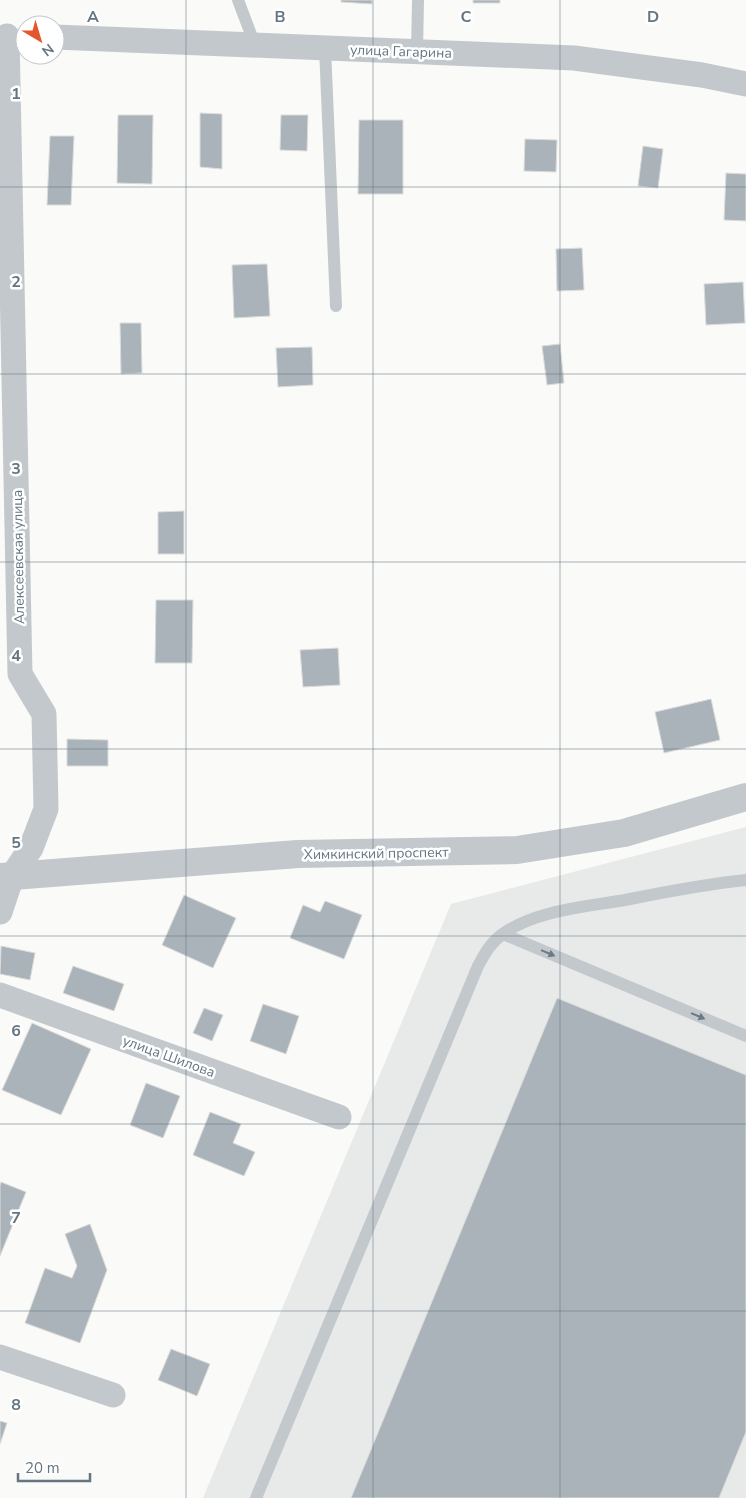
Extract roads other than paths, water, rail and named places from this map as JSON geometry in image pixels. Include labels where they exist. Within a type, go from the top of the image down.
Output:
[{"type":"street","name":"Алексеевская улица","points":[[0,912],[6,876],[31,848],[46,809],[44,714],[20,674],[11,36]]},
{"type":"street","name":"улица Гагарина","points":[[65,37],[574,58],[702,75],[746,84]]},
{"type":"street","name":"Химкинский проспект","points":[[6,876],[298,854],[517,850],[624,833],[746,797]]},
{"type":"street","name":"улица Шилова","points":[[0,994],[339,1116]]},
{"type":"street","points":[[0,1357],[113,1395]]},
{"type":"lane","points":[[238,0],[255,45]]},
{"type":"lane","points":[[417,52],[418,0]]},
{"type":"lane","points":[[325,48],[336,306]]},
{"type":"lane","points":[[256,1498],[478,966],[488,947],[503,934],[523,923],[558,912],[716,883],[746,880]]},
{"type":"lane","points":[[503,934],[746,1036]]}]
